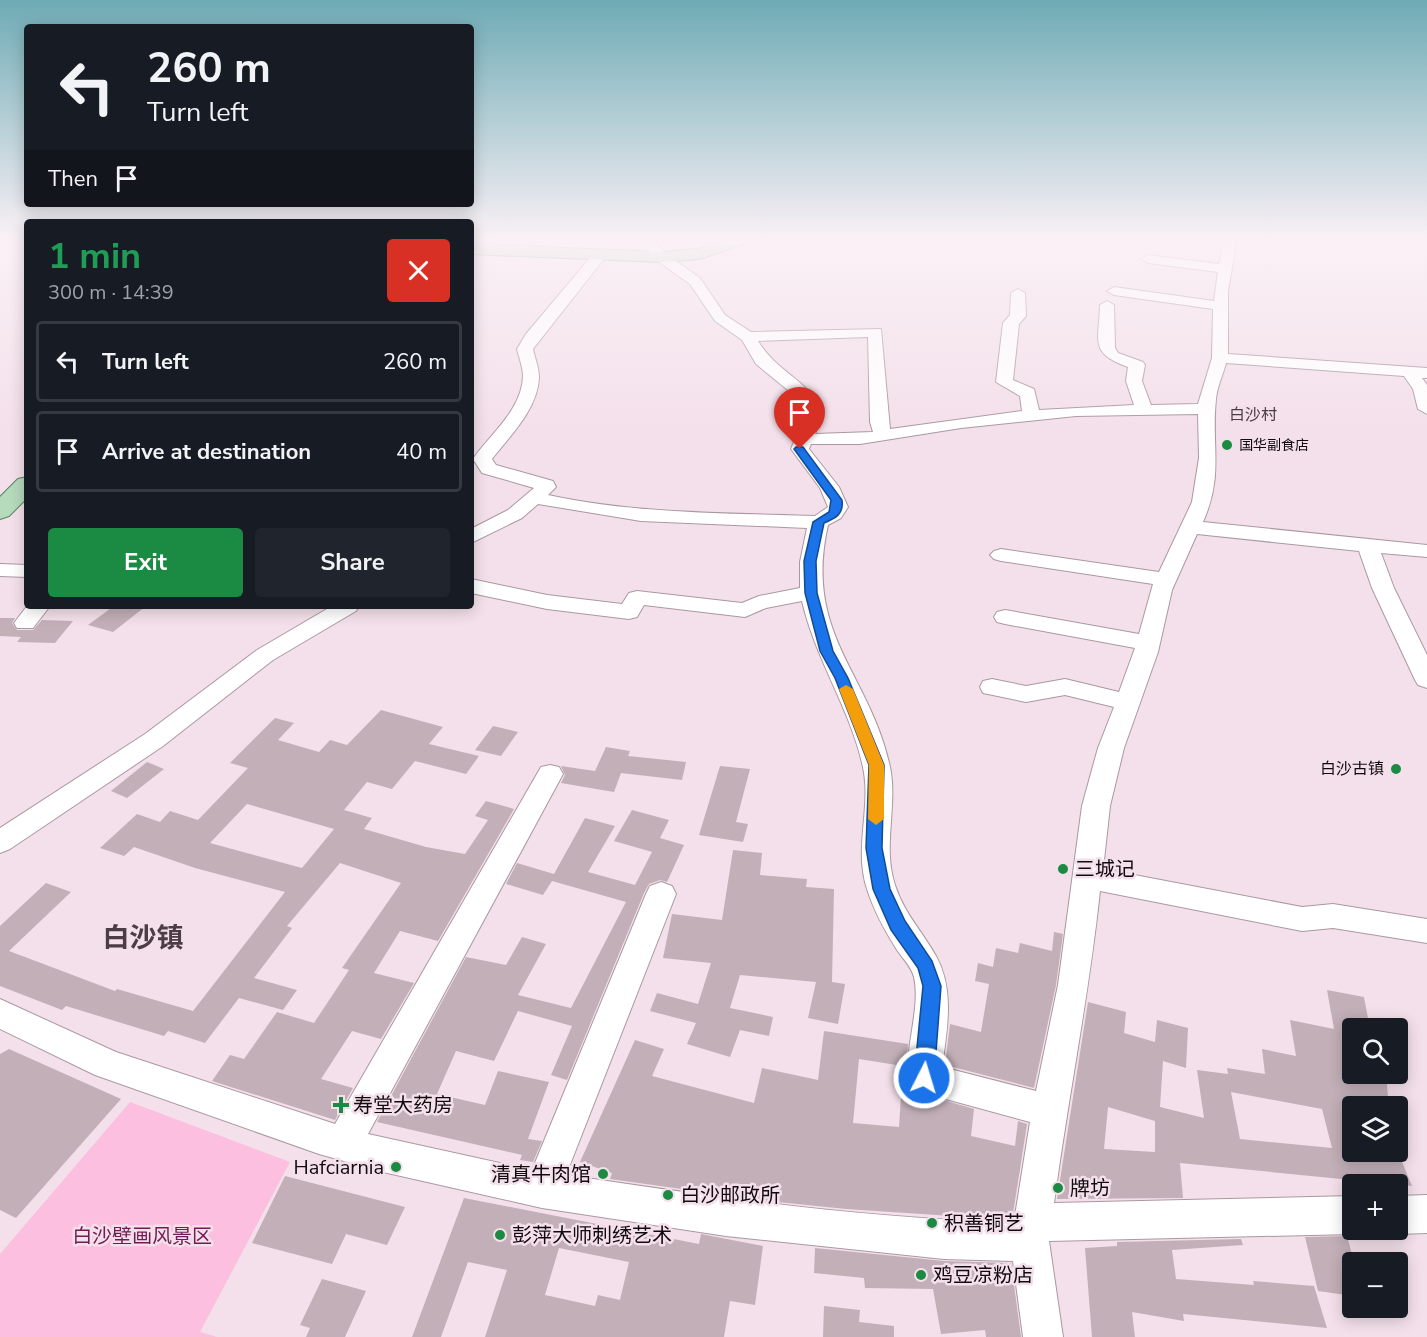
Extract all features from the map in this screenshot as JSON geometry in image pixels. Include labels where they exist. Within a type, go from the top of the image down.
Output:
[{"type":"street","points":[[474,536],[503,522],[535,498],[546,485],[483,475],[482,459],[518,414],[527,395],[531,376],[525,349],[539,327],[561,301]]},
{"type":"street","points":[[535,498],[587,510],[646,517],[819,522],[834,514],[837,500],[801,454],[800,449],[814,414],[808,398],[762,361],[748,337],[720,318],[709,301]]},
{"type":"street","points":[[1018,301],[1018,316],[1011,323],[1004,382],[1028,393],[1031,415]]},
{"type":"street","points":[[1111,301],[1107,348],[1112,356],[1137,365],[1134,381],[1144,409]]},
{"type":"street","points":[[1158,301],[1221,306]]},
{"type":"street","points":[[1043,1337],[1031,1232],[1049,1111],[1074,985],[1086,877],[1102,776],[1148,643],[1166,580],[1202,502],[1209,431],[1206,409],[1220,358],[1222,301]]},
{"type":"street","points":[[748,337],[876,332],[879,422],[883,436]]},
{"type":"street","points":[[1220,358],[1418,373],[1427,409]]},
{"type":"street","points":[[804,439],[883,436],[921,428],[1031,415],[1144,409],[1206,409]]},
{"type":"street","points":[[819,522],[810,561],[811,593],[827,651],[842,678],[876,765],[874,848],[881,889],[898,925],[926,966],[932,986],[924,1078],[1049,1111]]},
{"type":"street","points":[[1191,527],[1348,545],[1367,544],[1427,551]]},
{"type":"street","points":[[1367,544],[1374,568],[1427,680]]},
{"type":"street","points":[[1001,555],[1061,562],[1166,580]]},
{"type":"street","points":[[0,570],[24,571]]},
{"type":"street","points":[[474,587],[547,602],[629,612],[637,598],[745,610],[759,603],[811,593]]},
{"type":"street","points":[[0,842],[154,740],[266,655],[343,609]]},
{"type":"street","points":[[1005,617],[1148,643]]},
{"type":"street","points":[[992,687],[1026,694],[1065,687],[1128,702]]},
{"type":"street","points":[[343,1144],[550,774]]},
{"type":"street","points":[[1086,877],[1302,919],[1333,916],[1427,931]]},
{"type":"street","points":[[542,1190],[661,894]]},
{"type":"street","points":[[0,1013],[107,1064],[343,1144],[542,1190],[726,1217],[944,1240],[1031,1232],[1342,1216]]},
{"type":"street","points":[[1408,1215],[1427,1214]]},
{"type":"green space","name":"白沙壁画风景区","points":[[130,1102],[290,1162],[200,1332],[217,1337],[0,1337],[0,1254]]},
{"type":"building","points":[[110,609],[142,609],[113,632],[88,625]]},
{"type":"building","points":[[0,618],[15,618],[12,623],[17,630],[33,630],[42,620],[73,621],[55,643],[17,642],[21,637],[0,636]]},
{"type":"building","points":[[381,710],[443,727],[429,744],[479,756],[466,774],[415,761],[392,789],[367,782],[344,810],[372,818],[364,829],[426,847],[465,854],[488,820],[475,816],[486,801],[514,809],[438,941],[400,931],[374,973],[414,983],[381,1039],[352,1031],[321,1079],[353,1088],[335,1120],[212,1081],[230,1055],[244,1059],[277,1012],[314,1023],[349,970],[342,968],[401,883],[340,863],[287,926],[292,928],[254,978],[297,990],[283,1010],[239,998],[205,1043],[168,1031],[164,1036],[66,1006],[62,1010],[0,986],[0,926],[46,883],[71,892],[9,951],[115,991],[117,989],[193,1011],[285,892],[195,868],[134,847],[124,856],[100,848],[137,814],[160,822],[170,811],[198,820],[248,768],[230,763],[275,718],[294,723],[278,740],[319,752],[330,740],[347,745]],"holes":[[[247,804],[334,829],[302,868],[210,843]]]},
{"type":"building","points":[[493,726],[518,732],[501,756],[475,750]]},
{"type":"building","points":[[606,747],[630,751],[628,756],[686,762],[682,780],[621,773],[614,792],[561,783],[565,775],[561,766],[595,771]]},
{"type":"building","points":[[147,762],[164,769],[127,798],[111,791]]},
{"type":"building","points":[[720,766],[750,769],[736,822],[748,824],[743,842],[699,835]]},
{"type":"building","points":[[632,810],[669,820],[660,838],[684,845],[667,882],[660,880],[649,884],[644,893],[567,1080],[551,1075],[572,1026],[518,1011],[494,1061],[456,1051],[437,1094],[485,1105],[498,1071],[549,1082],[528,1139],[542,1141],[533,1162],[520,1160],[522,1155],[377,1122],[466,957],[506,965],[522,937],[546,944],[518,995],[571,1008],[626,902],[552,881],[543,895],[506,884],[517,863],[554,874],[585,818],[615,826],[588,872],[635,885],[652,852],[614,841]]},
{"type":"building","points":[[733,850],[762,853],[760,875],[807,879],[806,887],[834,889],[832,982],[845,984],[838,1024],[808,1018],[816,982],[740,975],[730,1008],[773,1017],[769,1036],[740,1030],[730,1057],[687,1044],[696,1023],[650,1011],[657,993],[698,1004],[711,963],[663,958],[672,914],[722,920]]},
{"type":"building","points":[[1054,932],[1063,934],[1056,985],[1034,1088],[945,1065],[950,1024],[981,1032],[989,984],[975,981],[978,963],[993,967],[996,948],[1018,953],[1020,943],[1052,951]]},
{"type":"building","points":[[1327,990],[1364,997],[1368,1018],[1342,1018],[1342,1084],[1387,1084],[1388,1096],[1342,1096],[1342,1162],[1402,1162],[1407,1174],[1342,1174],[1342,1179],[1180,1163],[1183,1198],[1057,1199],[1088,1002],[1126,1012],[1124,1033],[1155,1042],[1157,1020],[1188,1028],[1186,1068],[1163,1061],[1160,1107],[1204,1118],[1197,1070],[1228,1074],[1227,1068],[1265,1074],[1262,1049],[1296,1056],[1290,1020],[1334,1029]],"holes":[[[1231,1092],[1322,1109],[1332,1148],[1240,1139]],[[1108,1107],[1155,1121],[1155,1152],[1104,1149]]]},
{"type":"building","points":[[824,1031],[908,1044],[906,1065],[910,1090],[974,1109],[971,1136],[1015,1146],[1018,1121],[1027,1124],[1012,1220],[846,1209],[768,1201],[732,1192],[732,1196],[610,1179],[612,1173],[580,1162],[635,1040],[664,1049],[652,1076],[754,1103],[762,1068],[818,1080]],"holes":[[[859,1059],[903,1066],[899,1127],[853,1123]]]},
{"type":"building","points":[[9,1049],[121,1099],[16,1218],[0,1210],[0,1054]]},
{"type":"building","points":[[285,1176],[405,1207],[387,1245],[346,1234],[332,1264],[252,1243]]},
{"type":"building","points":[[464,1198],[699,1244],[701,1234],[763,1246],[755,1305],[730,1301],[724,1337],[485,1337],[507,1270],[468,1262],[441,1337],[412,1337]],"holes":[[[559,1248],[629,1262],[620,1300],[598,1295],[595,1306],[545,1295]]]},
{"type":"building","points":[[1342,1236],[1342,1240],[1348,1240],[1351,1252],[1342,1252],[1342,1294],[1318,1291],[1305,1237]]},
{"type":"building","points":[[1241,1239],[1243,1245],[1172,1250],[1176,1279],[1254,1285],[1253,1281],[1314,1286],[1327,1328],[1183,1314],[1184,1321],[1132,1312],[1135,1337],[1092,1337],[1085,1248],[1117,1246],[1117,1242]]},
{"type":"building","points":[[815,1248],[944,1261],[1011,1263],[1021,1337],[986,1337],[985,1330],[941,1334],[933,1289],[865,1288],[864,1278],[814,1273]]},
{"type":"building","points":[[322,1279],[366,1291],[345,1337],[306,1337],[310,1328],[300,1325]]},
{"type":"building","points":[[824,1306],[860,1310],[859,1322],[894,1326],[894,1337],[823,1337]]},
{"type":"slow traffic","points":[[846,689],[876,765],[876,819]]},
{"type":"place","name":"国华副食店","points":[[1227,445]]},
{"type":"place","name":"白沙古镇","points":[[1396,769]]},
{"type":"place","name":"三城记","points":[[1063,869]]},
{"type":"place","name":"寿堂大药房","points":[[341,1105]]},
{"type":"place","name":"Hafciarnia","points":[[396,1167]]},
{"type":"place","name":"清真牛肉馆","points":[[603,1174]]},
{"type":"place","name":"牌坊","points":[[1058,1188]]},
{"type":"place","name":"白沙邮政所","points":[[668,1195]]},
{"type":"place","name":"积善铜艺","points":[[932,1223]]},
{"type":"place","name":"彭萍大师刺绣艺术","points":[[500,1235]]},
{"type":"place","name":"鸡豆凉粉店","points":[[921,1275]]},
{"type":"district","name":"白沙村","points":[[1253,415]]},
{"type":"district","name":"白沙镇","points":[[143,938]]},
{"type":"route","points":[[800,449],[801,454],[837,500],[834,514],[819,522],[810,561],[811,593],[827,651],[842,678],[876,765],[877,804],[874,848],[875,868],[881,889],[898,925],[926,966],[932,986],[924,1078]]}]
